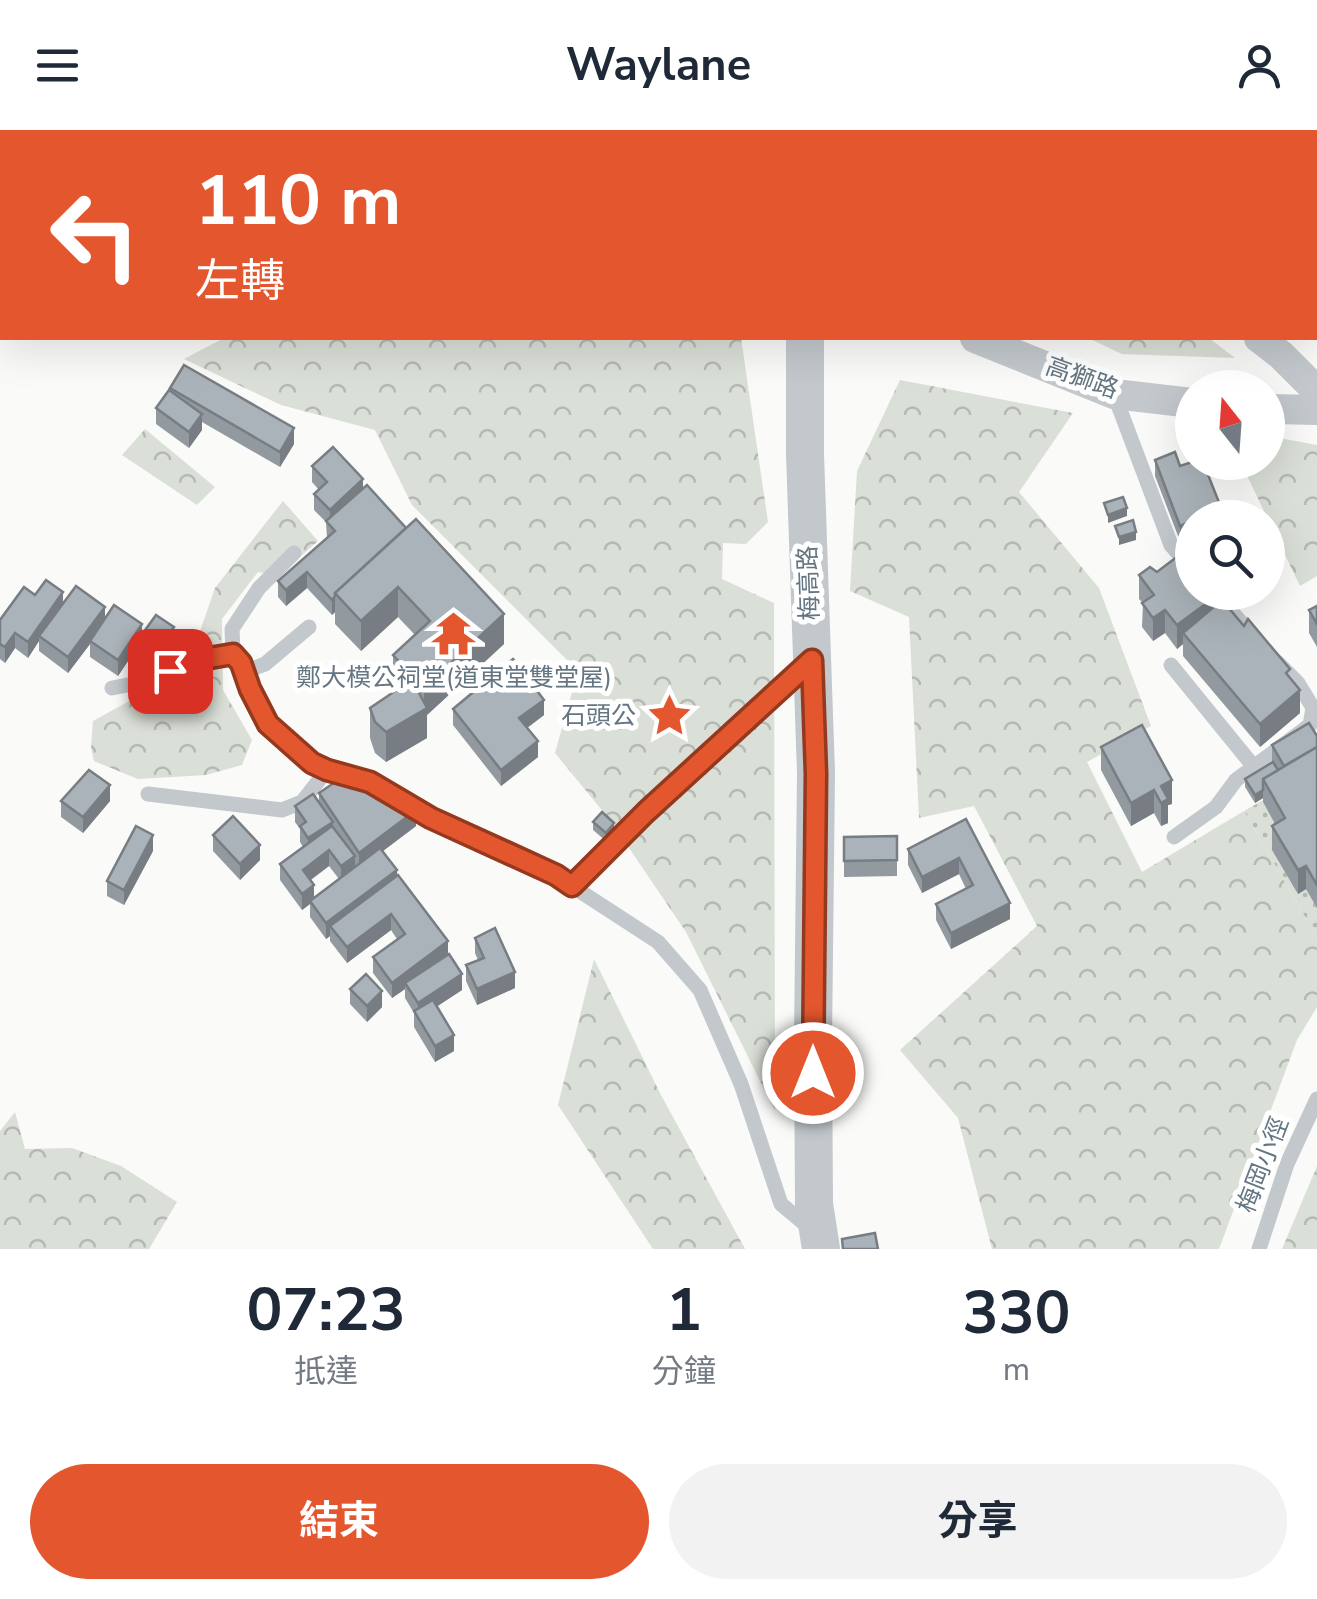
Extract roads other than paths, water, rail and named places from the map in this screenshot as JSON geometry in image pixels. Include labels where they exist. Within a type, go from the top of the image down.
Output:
[{"type":"street","name":"梅高路","points":[[805,340],[816,774],[814,1204],[819,1242]]},
{"type":"street","name":"高獅路","points":[[980,340],[1114,394],[1175,401]]},
{"type":"street","points":[[1262,340],[1317,392]]},
{"type":"street","points":[[1285,409],[1317,410]]},
{"type":"lane","points":[[1114,394],[1175,550]]},
{"type":"lane","points":[[294,552],[259,588],[232,630],[233,654],[241,663],[268,724],[312,763],[370,782],[431,818],[556,875],[658,942],[700,990],[741,1084],[781,1204],[819,1242]]},
{"type":"lane","points":[[1174,836],[1216,806],[1236,780],[1314,732],[1313,708],[1298,684],[1230,610]]},
{"type":"lane","points":[[244,672],[265,664],[308,628]]},
{"type":"lane","points":[[112,688],[143,682],[198,660],[233,654]]},
{"type":"lane","points":[[572,886],[646,812],[812,660]]},
{"type":"lane","points":[[1171,665],[1254,767]]},
{"type":"lane","points":[[148,794],[282,810],[302,802],[327,770]]},
{"type":"lane","name":"梅岡小徑","points":[[1258,1249],[1287,1164],[1317,1099]]},
{"type":"place","name":"鄭大模公祠堂(道東堂雙堂屋)","points":[[454,634]]},
{"type":"place","name":"石頭公","points":[[669,716]]}]
